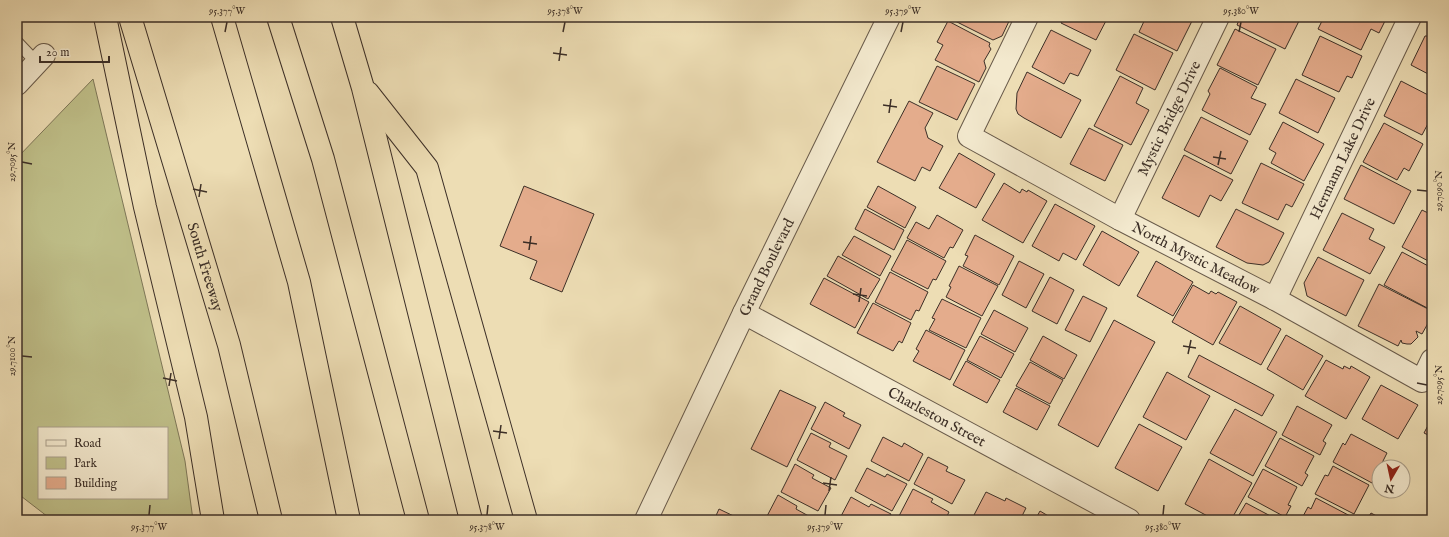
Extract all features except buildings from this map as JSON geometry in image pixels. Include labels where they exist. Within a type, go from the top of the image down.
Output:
[{"type":"highway","points":[[105,17],[146,207],[196,417],[213,520]]},
{"type":"highway","name":"South Freeway","points":[[130,17],[229,345],[271,520]]},
{"type":"highway","points":[[222,17],[299,282],[349,520]]},
{"type":"highway","points":[[278,17],[323,159],[418,520]]},
{"type":"highway","points":[[342,17],[363,88],[471,520]]},
{"type":"highway","points":[[363,88],[427,168],[526,520]]},
{"type":"street","name":"Grand Boulevard","points":[[646,520],[744,314],[889,17]]},
{"type":"street","name":"North Mystic Meadow","points":[[1027,17],[969,136],[1422,380],[1432,360]]},
{"type":"street","name":"Mystic Bridge Drive","points":[[1120,218],[1218,17]]},
{"type":"street","name":"Hermann Lake Drive","points":[[1274,299],[1410,17]]},
{"type":"street","points":[[17,84],[41,59]]},
{"type":"street","name":"Charleston Street","points":[[744,314],[1128,520]]},
{"type":"lane","points":[[17,42],[41,59]]},
{"type":"green space","points":[[93,79],[185,461],[193,520],[52,520],[17,493],[17,158]]}]
